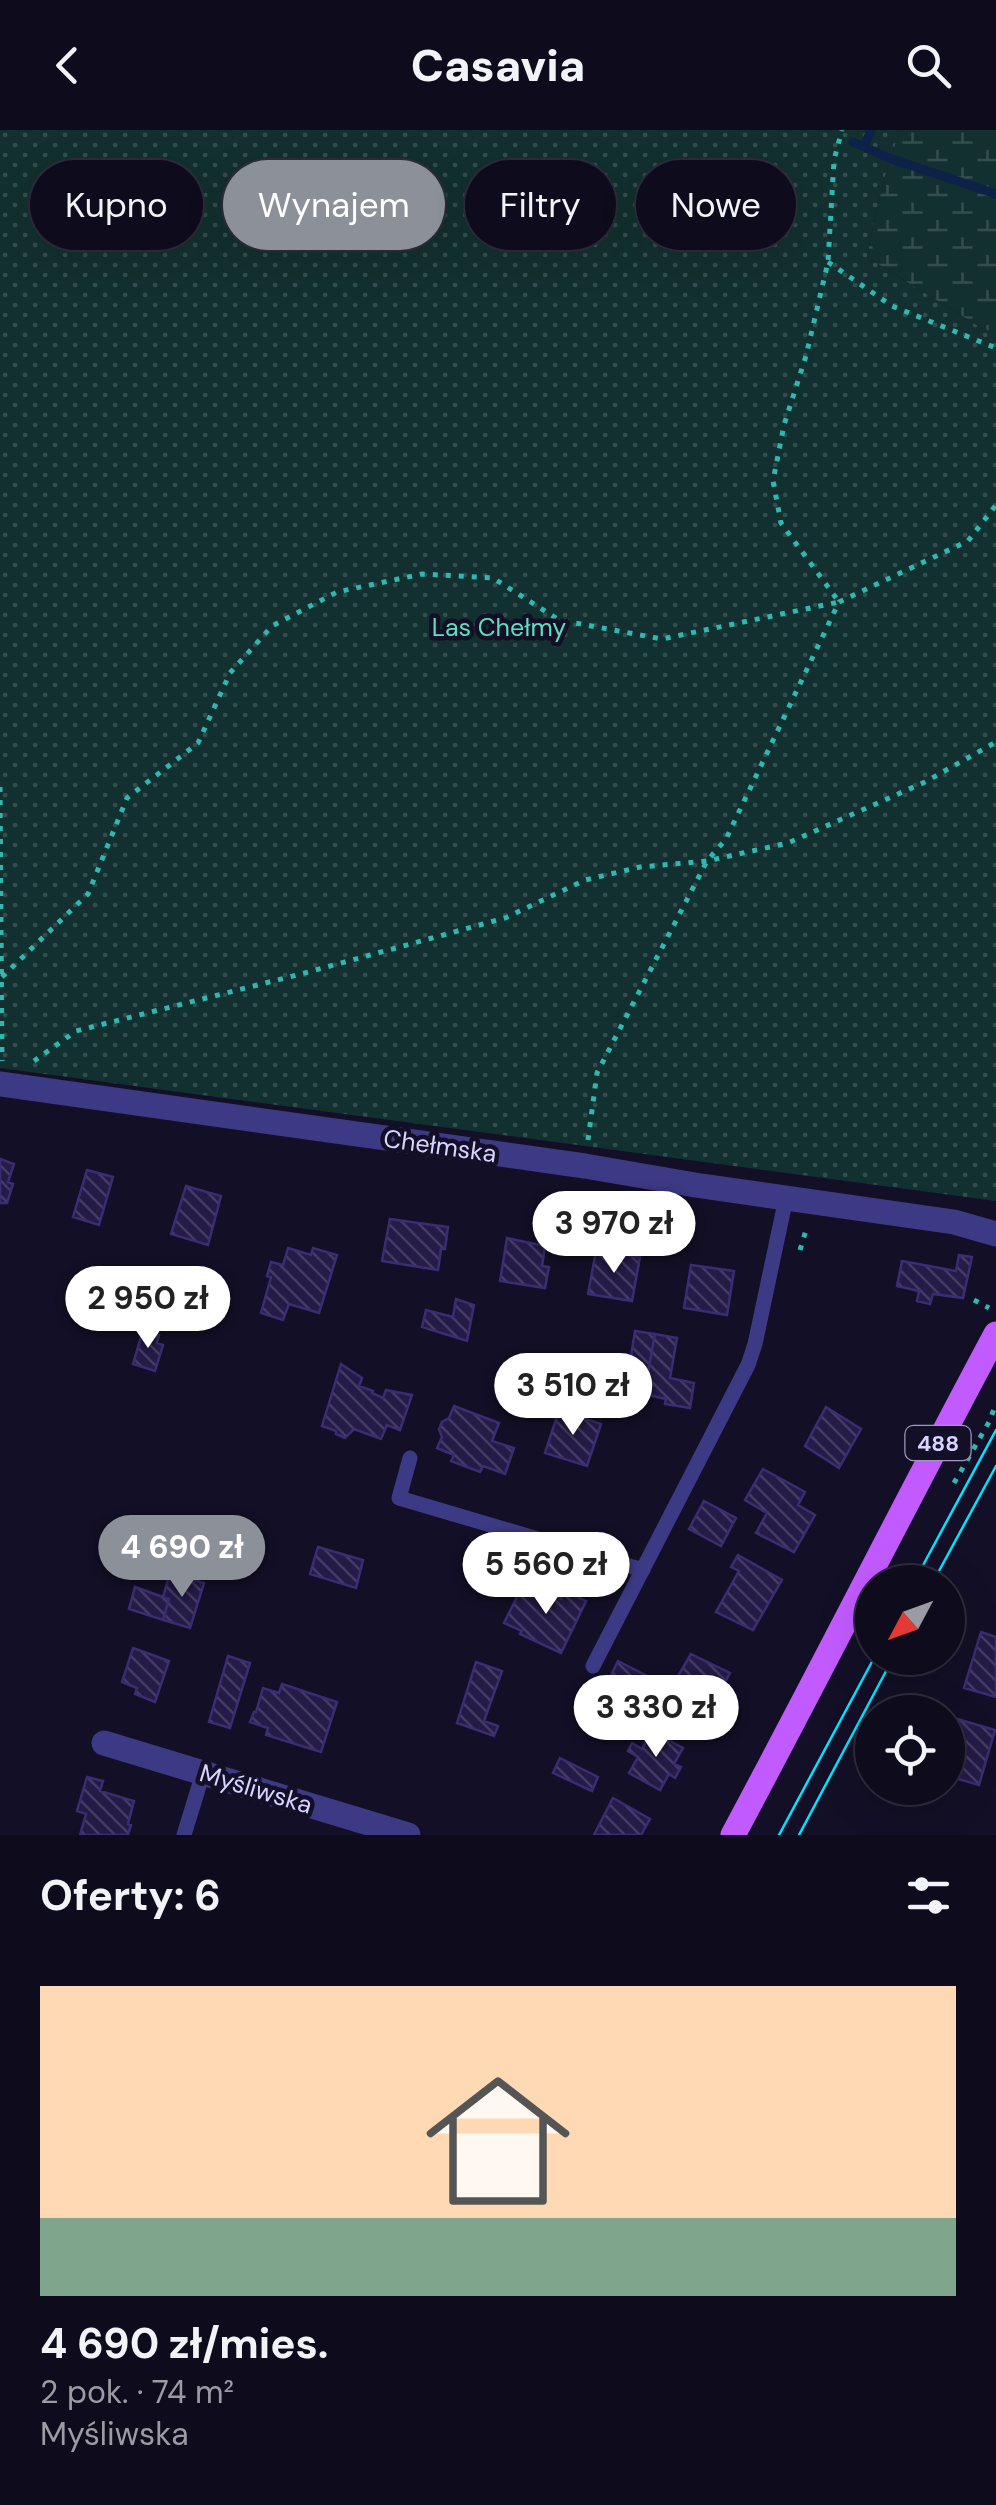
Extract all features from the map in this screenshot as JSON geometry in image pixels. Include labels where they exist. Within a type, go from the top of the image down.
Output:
[{"type":"main road","name":"488","points":[[732,1835],[996,1334]]},
{"type":"street","name":"Chełmska","points":[[1,1084],[585,1166],[954,1222],[996,1234]]},
{"type":"street","name":"Myśliwska","points":[[104,1743],[408,1835]]},
{"type":"lane","points":[[593,1666],[748,1365],[786,1198]]},
{"type":"lane","points":[[410,1458],[399,1498],[643,1570]]},
{"type":"lane","points":[[184,1835],[202,1773]]},
{"type":"path","points":[[839,602],[781,523],[773,482],[784,424],[806,356],[828,262],[834,160],[842,130]]},
{"type":"path","points":[[828,262],[892,306],[996,348]]},
{"type":"path","points":[[2,976],[88,894],[127,798],[198,743],[230,673],[272,626],[337,592],[422,574],[494,578],[559,620],[662,640],[839,602],[968,541],[996,505]]},
{"type":"path","points":[[585,1166],[597,1073],[707,861],[726,839],[839,602]]},
{"type":"path","points":[[1,1084],[76,1031],[505,918],[585,880],[640,866],[707,861],[788,843],[925,782],[996,742]]},
{"type":"path","points":[[0,787],[1,1084]]},
{"type":"path","points":[[974,1300],[989,1308]]},
{"type":"path","points":[[954,1483],[996,1404]]},
{"type":"green space","name":"Las Chełmy","points":[[0,130],[901,130],[885,177],[867,257],[996,334],[996,1201],[0,1068]]},
{"type":"green space","points":[[901,130],[996,130],[996,334],[867,257],[885,177]]},
{"type":"building","points":[[0,1159],[14,1164],[7,1203],[0,1203]]},
{"type":"building","points":[[87,1170],[113,1177],[99,1225],[73,1217]]},
{"type":"building","points":[[186,1186],[221,1196],[208,1245],[171,1234]]},
{"type":"building","points":[[390,1219],[448,1227],[438,1270],[382,1261]]},
{"type":"building","points":[[507,1238],[545,1246],[542,1266],[549,1267],[545,1288],[500,1281]]},
{"type":"building","points":[[288,1248],[311,1255],[313,1248],[337,1255],[319,1313],[289,1304],[283,1320],[261,1313],[271,1262],[283,1265]]},
{"type":"building","points":[[596,1251],[640,1257],[632,1301],[588,1294]]},
{"type":"building","points":[[959,1255],[972,1257],[963,1298],[933,1294],[930,1304],[917,1301],[919,1291],[897,1286],[902,1261],[956,1271]]},
{"type":"building","points":[[691,1265],[734,1271],[727,1315],[684,1308]]},
{"type":"building","points":[[456,1299],[474,1305],[467,1341],[422,1327],[426,1310],[453,1317]]},
{"type":"building","points":[[143,1330],[159,1335],[157,1343],[163,1345],[155,1371],[133,1364]]},
{"type":"building","points":[[635,1331],[655,1334],[644,1394],[624,1390]]},
{"type":"building","points":[[655,1334],[677,1338],[670,1378],[694,1383],[690,1408],[665,1404],[666,1399],[644,1394]]},
{"type":"building","points":[[341,1364],[362,1378],[359,1386],[383,1398],[386,1390],[412,1395],[400,1430],[387,1425],[381,1439],[354,1429],[345,1438],[322,1426]]},
{"type":"building","points":[[454,1406],[499,1423],[492,1441],[514,1448],[505,1474],[483,1466],[480,1472],[451,1461],[454,1455],[437,1448],[442,1437],[439,1429]]},
{"type":"building","points":[[826,1407],[861,1429],[839,1468],[805,1446]]},
{"type":"building","points":[[559,1410],[601,1424],[587,1466],[545,1453]]},
{"type":"building","points":[[763,1469],[805,1492],[798,1505],[815,1515],[794,1552],[756,1533],[767,1513],[745,1500]]},
{"type":"building","points":[[704,1501],[736,1518],[721,1546],[689,1529]]},
{"type":"building","points":[[318,1547],[363,1560],[356,1588],[310,1574]]},
{"type":"building","points":[[738,1555],[782,1580],[753,1630],[716,1612],[739,1571],[731,1567]]},
{"type":"building","points":[[170,1573],[204,1583],[190,1628],[163,1620],[169,1599],[163,1597]]},
{"type":"building","points":[[135,1587],[169,1599],[163,1620],[129,1609]]},
{"type":"building","points":[[522,1587],[537,1594],[540,1589],[561,1599],[565,1591],[586,1601],[561,1653],[504,1623]]},
{"type":"building","points":[[981,1632],[996,1637],[996,1697],[964,1688]]},
{"type":"building","points":[[133,1648],[169,1661],[155,1702],[135,1694],[137,1688],[122,1682]]},
{"type":"building","points":[[691,1654],[730,1673],[702,1724],[662,1703]]},
{"type":"building","points":[[228,1656],[250,1663],[230,1728],[209,1722]]},
{"type":"building","points":[[618,1661],[655,1680],[651,1688],[666,1695],[662,1703],[647,1696],[639,1710],[603,1692]]},
{"type":"building","points":[[476,1662],[502,1671],[484,1721],[498,1726],[494,1736],[457,1723]]},
{"type":"building","points":[[282,1684],[337,1702],[321,1752],[266,1735],[268,1728],[250,1722],[263,1688],[279,1693]]},
{"type":"building","points":[[965,1721],[995,1730],[979,1785],[965,1781]]},
{"type":"building","points":[[651,1731],[683,1748],[674,1764],[681,1767],[675,1778],[669,1774],[660,1790],[629,1773],[638,1757],[628,1751],[632,1743],[642,1749]]},
{"type":"building","points":[[560,1758],[598,1777],[592,1791],[553,1773]]},
{"type":"building","points":[[87,1777],[103,1781],[100,1791],[134,1801],[128,1835],[80,1835],[86,1814],[77,1811]]},
{"type":"building","points":[[613,1798],[650,1819],[641,1835],[594,1835]]},
{"type":"waterway","points":[[864,147],[871,130]]},
{"type":"waterway","points":[[853,142],[996,194]]},
{"type":"tram line","points":[[923,1565],[996,1430]]},
{"type":"tram line","points":[[942,1565],[996,1466]]},
{"type":"tram line","points":[[779,1835],[865,1675]]},
{"type":"tram line","points":[[799,1835],[884,1675]]}]
